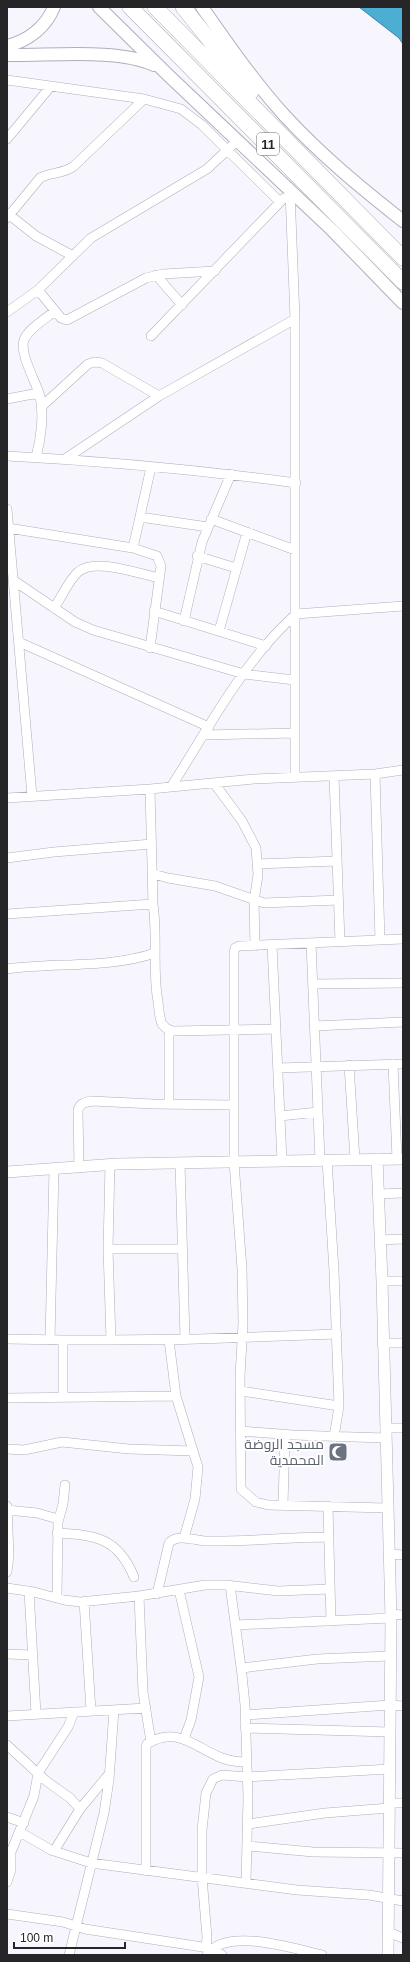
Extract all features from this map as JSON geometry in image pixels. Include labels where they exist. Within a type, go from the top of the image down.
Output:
[{"type":"highway","name":"11","points":[[130,7],[279,155],[403,282]]},
{"type":"highway","name":"11","points":[[156,7],[292,143],[403,258]]},
{"type":"highway","points":[[183,7],[224,56],[292,143],[279,155]]},
{"type":"main road","points":[[7,46],[16,44],[30,37],[42,27],[54,7]]},
{"type":"main road","points":[[99,7],[168,75],[332,230],[403,303]]},
{"type":"main road","points":[[202,7],[245,68],[284,115],[328,159],[403,221]]},
{"type":"main road","points":[[7,55],[122,56],[146,61],[168,75]]},
{"type":"street","points":[[7,80],[144,99],[173,106],[189,114],[228,150],[280,202]]},
{"type":"street","points":[[7,139],[51,86]]},
{"type":"street","points":[[74,256],[36,236],[8,216],[40,178],[48,174],[67,171],[74,166],[144,99]]},
{"type":"street","points":[[7,312],[38,290],[74,256],[84,244],[100,232],[207,169],[237,141]]},
{"type":"street","points":[[151,336],[215,271],[290,191]]},
{"type":"street","points":[[290,191],[295,319],[295,778]]},
{"type":"street","points":[[38,290],[54,311],[64,320],[71,319],[136,282],[156,275],[215,271]]},
{"type":"street","points":[[156,275],[182,305]]},
{"type":"street","points":[[36,457],[40,438],[40,396],[24,353],[23,344],[26,335],[54,311]]},
{"type":"street","points":[[66,459],[159,396],[295,319]]},
{"type":"street","points":[[41,407],[85,367],[95,362],[102,363],[159,396]]},
{"type":"street","points":[[7,398],[33,394],[40,396]]},
{"type":"street","points":[[7,456],[66,459],[231,474],[296,483]]},
{"type":"street","points":[[133,548],[151,467]]},
{"type":"street","points":[[184,621],[197,556],[209,523],[231,474]]},
{"type":"street","points":[[7,509],[32,796]]},
{"type":"street","points":[[140,517],[209,523],[247,532],[295,550]]},
{"type":"street","points":[[8,523],[133,548],[152,553],[159,558],[161,566],[150,648]]},
{"type":"street","points":[[219,631],[247,532]]},
{"type":"street","points":[[197,556],[236,568]]},
{"type":"street","points":[[54,608],[75,576],[89,566],[101,566],[159,578]]},
{"type":"street","points":[[14,580],[75,622],[93,630],[150,648],[244,674],[294,680]]},
{"type":"street","points":[[171,787],[244,674],[266,646],[296,614],[403,606]]},
{"type":"street","points":[[154,611],[266,646]]},
{"type":"street","points":[[19,642],[206,731],[295,733]]},
{"type":"street","points":[[7,798],[150,789],[254,779],[375,774],[403,770]]},
{"type":"street","points":[[375,774],[380,940]]},
{"type":"street","points":[[334,776],[340,942]]},
{"type":"street","points":[[214,783],[251,837],[256,848],[258,875],[254,901],[256,946]]},
{"type":"street","points":[[150,789],[153,904],[156,921],[154,984],[163,1026],[169,1030],[276,1030]]},
{"type":"street","points":[[7,858],[54,852],[152,844]]},
{"type":"street","points":[[257,864],[337,861]]},
{"type":"street","points":[[153,874],[215,886],[254,901],[264,903],[338,900]]},
{"type":"street","points":[[7,914],[153,904]]},
{"type":"street","points":[[387,1508],[261,1504],[252,1500],[241,1489],[242,1268],[234,1162],[234,951],[239,946],[403,939]]},
{"type":"street","points":[[311,943],[318,1112],[337,1334],[339,1406],[334,1437]]},
{"type":"street","points":[[272,945],[282,1161]]},
{"type":"street","points":[[7,969],[51,965],[108,963],[129,960],[154,953]]},
{"type":"street","points":[[313,984],[403,983]]},
{"type":"street","points":[[314,1026],[403,1022]]},
{"type":"street","points":[[169,1030],[169,1104]]},
{"type":"street","points":[[7,1172],[110,1164],[400,1159],[393,1064]]},
{"type":"street","points":[[278,1068],[403,1064]]},
{"type":"street","points":[[349,1065],[355,1160]]},
{"type":"street","points":[[79,1167],[78,1111],[81,1104],[92,1101],[234,1105]]},
{"type":"street","points":[[280,1116],[318,1112]]},
{"type":"street","points":[[377,1159],[382,1281],[382,1343],[390,1616],[388,1955]]},
{"type":"street","points":[[180,1163],[185,1339]]},
{"type":"street","points":[[110,1164],[108,1249],[111,1340]]},
{"type":"street","points":[[50,1340],[54,1169]]},
{"type":"street","points":[[378,1194],[403,1193]]},
{"type":"street","points":[[380,1240],[403,1239]]},
{"type":"street","points":[[108,1249],[182,1249]]},
{"type":"street","points":[[382,1281],[403,1281]]},
{"type":"street","points":[[7,1339],[169,1340],[242,1336],[337,1334]]},
{"type":"street","points":[[111,1340],[185,1339]]},
{"type":"street","points":[[63,1340],[64,1397]]},
{"type":"street","points":[[169,1340],[176,1396],[198,1467],[197,1484],[184,1538]]},
{"type":"street","points":[[382,1343],[403,1343]]},
{"type":"street","points":[[241,1391],[339,1406]]},
{"type":"street","points":[[7,1398],[176,1396]]},
{"type":"street","points":[[241,1431],[334,1437],[385,1433],[403,1428]]},
{"type":"street","points":[[283,1505],[285,1435]]},
{"type":"street","points":[[7,1449],[24,1450],[62,1442],[129,1449],[192,1451]]},
{"type":"street","points":[[57,1598],[58,1518],[63,1504],[65,1485]]},
{"type":"street","points":[[7,1506],[7,1572]]},
{"type":"street","points":[[328,1506],[331,1621]]},
{"type":"street","points":[[7,1510],[37,1512],[58,1518]]},
{"type":"street","points":[[58,1533],[98,1537],[108,1542],[122,1554],[134,1577]]},
{"type":"street","points":[[157,1594],[169,1542],[176,1538],[218,1541],[329,1537]]},
{"type":"street","points":[[389,1554],[403,1555]]},
{"type":"street","points":[[7,1588],[29,1591],[57,1598],[84,1601],[157,1594],[205,1585],[230,1585],[278,1591],[330,1589]]},
{"type":"street","points":[[230,1585],[242,1668],[245,1715],[248,1824],[246,1882]]},
{"type":"street","points":[[179,1590],[199,1677],[191,1720],[184,1739]]},
{"type":"street","points":[[29,1591],[36,1714]]},
{"type":"street","points":[[139,1596],[146,1708],[151,1742]]},
{"type":"street","points":[[84,1601],[91,1711]]},
{"type":"street","points":[[235,1625],[331,1621],[403,1615]]},
{"type":"street","points":[[7,1654],[32,1655]]},
{"type":"street","points":[[242,1668],[317,1659],[390,1656]]},
{"type":"street","points":[[245,1715],[390,1704],[403,1706]]},
{"type":"street","points":[[7,1716],[146,1708]]},
{"type":"street","points":[[69,1955],[104,1813],[109,1774],[114,1710]]},
{"type":"street","points":[[7,1882],[11,1870],[9,1851],[22,1828],[34,1796],[38,1773],[68,1727],[74,1712]]},
{"type":"street","points":[[245,1728],[390,1732]]},
{"type":"street","points":[[146,1871],[146,1747],[151,1742],[168,1737],[184,1739],[221,1757],[246,1762]]},
{"type":"street","points":[[7,1745],[80,1809]]},
{"type":"street","points":[[208,1951],[202,1877],[202,1830],[206,1793],[210,1782],[215,1777],[222,1775],[247,1777],[390,1769]]},
{"type":"street","points":[[54,1851],[80,1809],[109,1774]]},
{"type":"street","points":[[248,1824],[403,1803]]},
{"type":"street","points":[[7,1817],[54,1851],[91,1864],[246,1882],[297,1890],[389,1897],[403,1900]]},
{"type":"street","points":[[248,1846],[313,1852],[403,1853]]},
{"type":"street","points":[[7,1914],[63,1922],[76,1926],[222,1955]]},
{"type":"street","points":[[388,1932],[403,1938]]},
{"type":"street","points":[[208,1951],[230,1942],[250,1941],[322,1955]]},
{"type":"water","points":[[359,7],[403,7],[403,44],[399,38]]},
{"type":"place","name":"مسجد الروضة المحمدية","points":[[338,1452]]}]
